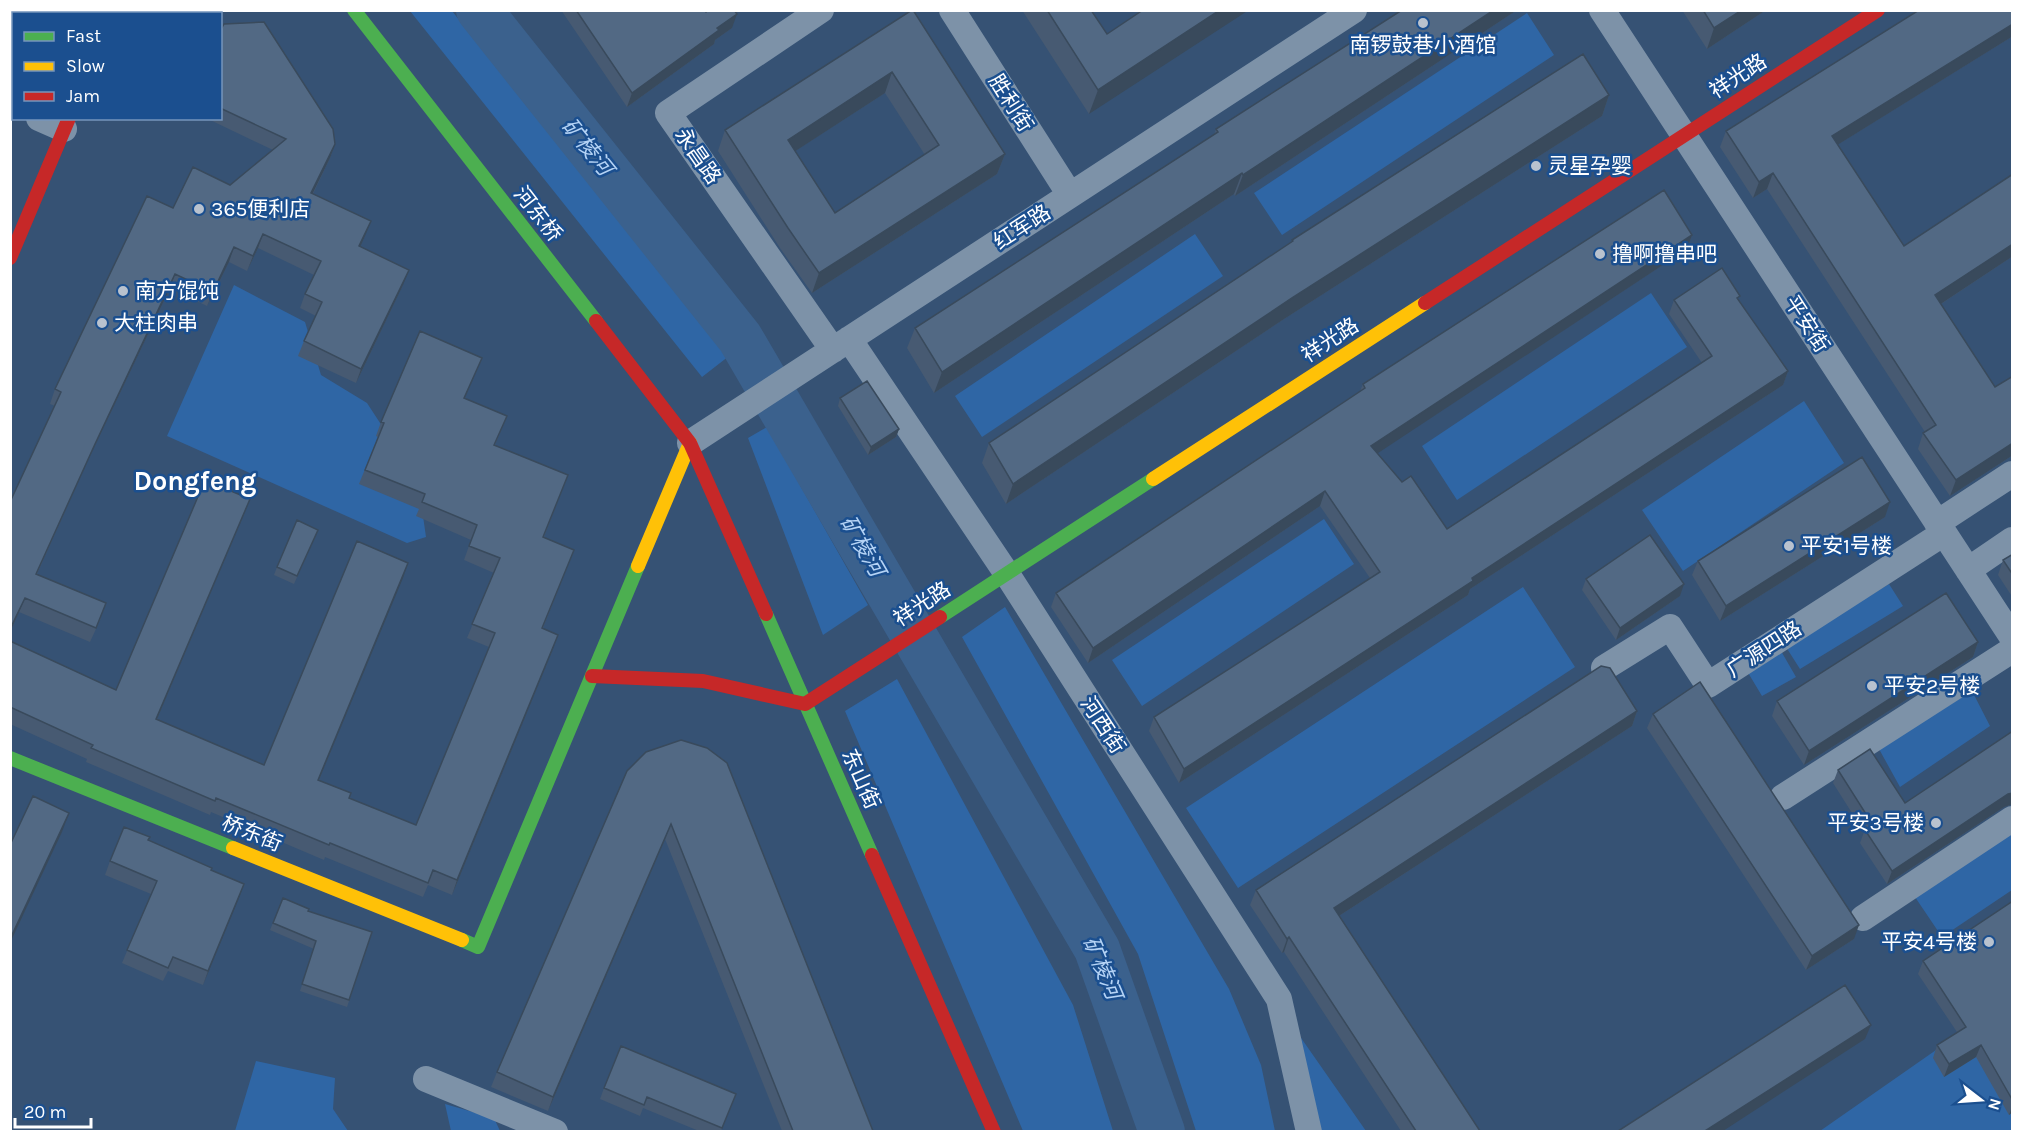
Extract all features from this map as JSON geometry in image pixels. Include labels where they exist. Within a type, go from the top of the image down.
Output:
[{"type":"street","name":"河东桥","points":[[354,10],[699,436]]},
{"type":"street","name":"永昌路","points":[[821,10],[668,113],[843,343]]},
{"type":"street","name":"胜利街","points":[[952,10],[1070,195]]},
{"type":"street","name":"红军路","points":[[699,436],[1354,10]]},
{"type":"street","name":"平安街","points":[[1602,10],[2013,638]]},
{"type":"street","name":"祥光路","points":[[805,704],[1878,10]]},
{"type":"street","points":[[10,258],[66,124],[48,120]]},
{"type":"street","name":"河西街","points":[[843,343],[1007,574],[1279,999],[1309,1131]]},
{"type":"street","points":[[699,436],[592,676],[703,681],[805,704]]},
{"type":"street","name":"东山街","points":[[699,436],[805,704],[994,1131]]},
{"type":"street","name":"广源四路","points":[[1604,668],[1670,627],[1708,685],[1941,528],[2013,474]]},
{"type":"street","points":[[1968,570],[2013,540]]},
{"type":"street","points":[[1783,797],[2013,650]]},
{"type":"street","name":"桥东街","points":[[10,758],[478,947],[592,676]]},
{"type":"street","points":[[1863,918],[2013,819]]},
{"type":"street","points":[[426,1079],[555,1131]]},
{"type":"shaded area","points":[[410,11],[452,11],[729,356],[702,377]]},
{"type":"shaded area","points":[[1527,13],[1554,55],[1282,235],[1254,193]]},
{"type":"shaded area","points":[[1195,234],[1223,276],[982,437],[955,396]]},
{"type":"shaded area","points":[[234,285],[305,322],[321,375],[367,403],[418,481],[426,537],[407,543],[167,436]]},
{"type":"shaded area","points":[[1651,293],[1687,347],[1457,500],[1422,446]]},
{"type":"shaded area","points":[[1804,401],[1844,463],[1683,571],[1642,510]]},
{"type":"shaded area","points":[[767,427],[868,605],[823,635],[748,438]]},
{"type":"shaded area","points":[[1324,519],[1354,564],[1142,706],[1112,660]]},
{"type":"shaded area","points":[[1889,584],[1903,606],[1800,669],[1786,647]]},
{"type":"shaded area","points":[[1523,587],[1575,667],[1238,888],[1186,808]]},
{"type":"shaded area","points":[[1005,607],[1229,989],[1261,1065],[1275,1131],[1196,1131],[1138,954],[962,637]]},
{"type":"shaded area","points":[[1781,651],[1796,677],[1762,696],[1747,671]]},
{"type":"shaded area","points":[[897,679],[1073,1005],[1113,1131],[1023,1131],[845,711]]},
{"type":"shaded area","points":[[1972,691],[1990,726],[1900,787],[1879,749]]},
{"type":"shaded area","points":[[2012,832],[2012,890],[1942,937],[1915,897]]},
{"type":"shaded area","points":[[2012,997],[2012,1131],[1820,1131]]},
{"type":"shaded area","points":[[1299,1035],[1366,1131],[1319,1131]]},
{"type":"shaded area","points":[[256,1061],[335,1078],[333,1109],[348,1131],[235,1131]]},
{"type":"shaded area","points":[[445,1104],[494,1118],[500,1131],[451,1131]]},
{"type":"building","points":[[10,10],[30,10],[30,12],[12,12],[12,54],[10,57]]},
{"type":"building","points":[[576,10],[704,10],[706,12],[708,10],[734,10],[737,14],[717,28],[719,30],[632,93]]},
{"type":"building","points":[[913,10],[1005,154],[819,273],[725,130]],"holes":[[[892,72],[939,145],[835,213],[788,140]]]},
{"type":"building","points":[[1047,10],[1091,10],[1107,34],[1143,10],[1220,10],[1098,90]]},
{"type":"building","points":[[1402,10],[1494,10],[1243,175],[1242,173],[942,372],[915,328],[1218,132],[1216,129]]},
{"type":"building","points":[[1703,10],[1742,10],[1714,28]]},
{"type":"building","points":[[1919,10],[2013,10],[2013,24],[1832,136],[1904,246],[2013,174],[2013,244],[1935,295],[1995,387],[2013,376],[2013,443],[1956,480],[1923,433],[1936,425],[1773,173],[1759,182],[1726,131]]},
{"type":"building","points":[[264,22],[333,129],[335,144],[311,193],[371,221],[359,246],[409,270],[361,369],[304,341],[322,302],[305,294],[321,261],[263,234],[253,256],[234,247],[213,292],[175,274],[36,574],[106,603],[96,628],[25,598],[10,629],[10,502],[61,392],[55,389],[147,196],[173,208],[193,167],[230,185],[286,139],[222,109],[222,28],[224,24]]},
{"type":"building","points":[[1583,54],[1609,95],[1292,298],[1013,484],[989,443],[1292,240]]},
{"type":"building","points":[[1664,190],[1692,235],[1371,446],[1402,482],[1411,476],[1447,529],[1712,356],[1674,300],[1722,268],[1740,296],[1737,298],[1788,371],[1472,578],[1473,581],[1184,769],[1154,717],[1380,572],[1325,491],[1093,648],[1056,593],[1365,388],[1363,384]]},
{"type":"building","points":[[420,331],[482,358],[464,398],[507,416],[494,445],[568,475],[543,537],[574,550],[542,628],[558,635],[457,880],[433,870],[428,883],[216,798],[215,801],[91,748],[93,745],[10,707],[10,641],[116,690],[205,480],[250,499],[156,719],[264,765],[357,541],[408,563],[318,780],[351,793],[349,798],[416,825],[495,633],[472,624],[500,558],[469,546],[477,525],[422,502],[425,494],[365,470],[384,423],[381,422]]},
{"type":"building","points":[[867,381],[899,429],[871,447],[840,398]]},
{"type":"building","name":"平安1号楼","points":[[1862,457],[1890,502],[1726,606],[1698,561]]},
{"type":"building","points":[[297,520],[318,530],[297,576],[277,567]]},
{"type":"building","points":[[1650,535],[1684,584],[1620,628],[1586,579]]},
{"type":"building","points":[[2013,554],[2013,575],[2003,560]]},
{"type":"building","name":"平安2号楼","points":[[1946,593],[1978,642],[1809,751],[1777,701]]},
{"type":"building","points":[[1601,666],[1610,668],[1637,711],[1334,908],[1480,1131],[1416,1131],[1256,890]]},
{"type":"building","points":[[1700,682],[1859,925],[1812,956],[1653,714]]},
{"type":"building","name":"平安3号楼","points":[[2013,731],[2013,793],[2008,794],[1892,871],[1865,830],[1873,825],[1838,770],[1870,749],[1905,803]]},
{"type":"building","points":[[681,740],[707,748],[727,763],[873,1131],[793,1131],[671,824],[553,1097],[497,1072],[627,771],[646,752]]},
{"type":"building","points":[[33,796],[69,813],[10,939],[10,845]]},
{"type":"building","points":[[124,827],[150,837],[148,840],[244,884],[208,971],[173,957],[168,968],[127,950],[157,881],[110,861]]},
{"type":"building","points":[[283,898],[309,909],[308,911],[372,932],[349,1000],[302,984],[316,941],[273,923]]},
{"type":"building","points":[[2013,901],[2013,1101],[1981,1045],[1949,1064],[1937,1045],[1966,1027],[1923,961]]},
{"type":"building","points":[[1845,985],[1871,1025],[1705,1131],[1618,1131]]},
{"type":"building","points":[[621,1046],[736,1094],[722,1128],[647,1097],[644,1105],[604,1088]]},
{"type":"waterway","name":"矿棱河","points":[[479,10],[740,338],[1097,949],[1162,1132]]},
{"type":"traffic: fast","points":[[354,10],[596,321]]},
{"type":"traffic: fast","points":[[940,617],[1153,479]]},
{"type":"traffic: fast","points":[[462,940],[478,947],[638,566]]},
{"type":"traffic: fast","points":[[766,614],[872,855]]},
{"type":"traffic: fast","points":[[10,758],[233,848]]},
{"type":"traffic: slow","points":[[1153,479],[1425,303]]},
{"type":"traffic: slow","points":[[638,566],[690,443]]},
{"type":"traffic: slow","points":[[233,848],[462,940]]},
{"type":"traffic: jam","points":[[1425,303],[1878,10]]},
{"type":"traffic: jam","points":[[10,258],[68,120]]},
{"type":"traffic: jam","points":[[596,321],[690,443],[766,614]]},
{"type":"traffic: jam","points":[[592,676],[703,681],[805,704],[940,617]]},
{"type":"traffic: jam","points":[[872,855],[994,1132]]},
{"type":"place","name":"南锣鼓巷小酒馆","points":[[1423,23]]},
{"type":"place","name":"灵星孕婴","points":[[1536,166]]},
{"type":"place","name":"365便利店","points":[[199,209]]},
{"type":"place","name":"撸啊撸串吧","points":[[1600,254]]},
{"type":"place","name":"南方馄饨","points":[[123,291]]},
{"type":"place","name":"大柱肉串","points":[[102,323]]},
{"type":"place","name":"平安1号楼","points":[[1789,546]]},
{"type":"place","name":"平安2号楼","points":[[1872,686]]},
{"type":"place","name":"平安3号楼","points":[[1936,823]]},
{"type":"place","name":"平安4号楼","points":[[1989,942]]},
{"type":"district","name":"Dongfeng","points":[[195,481]]}]
